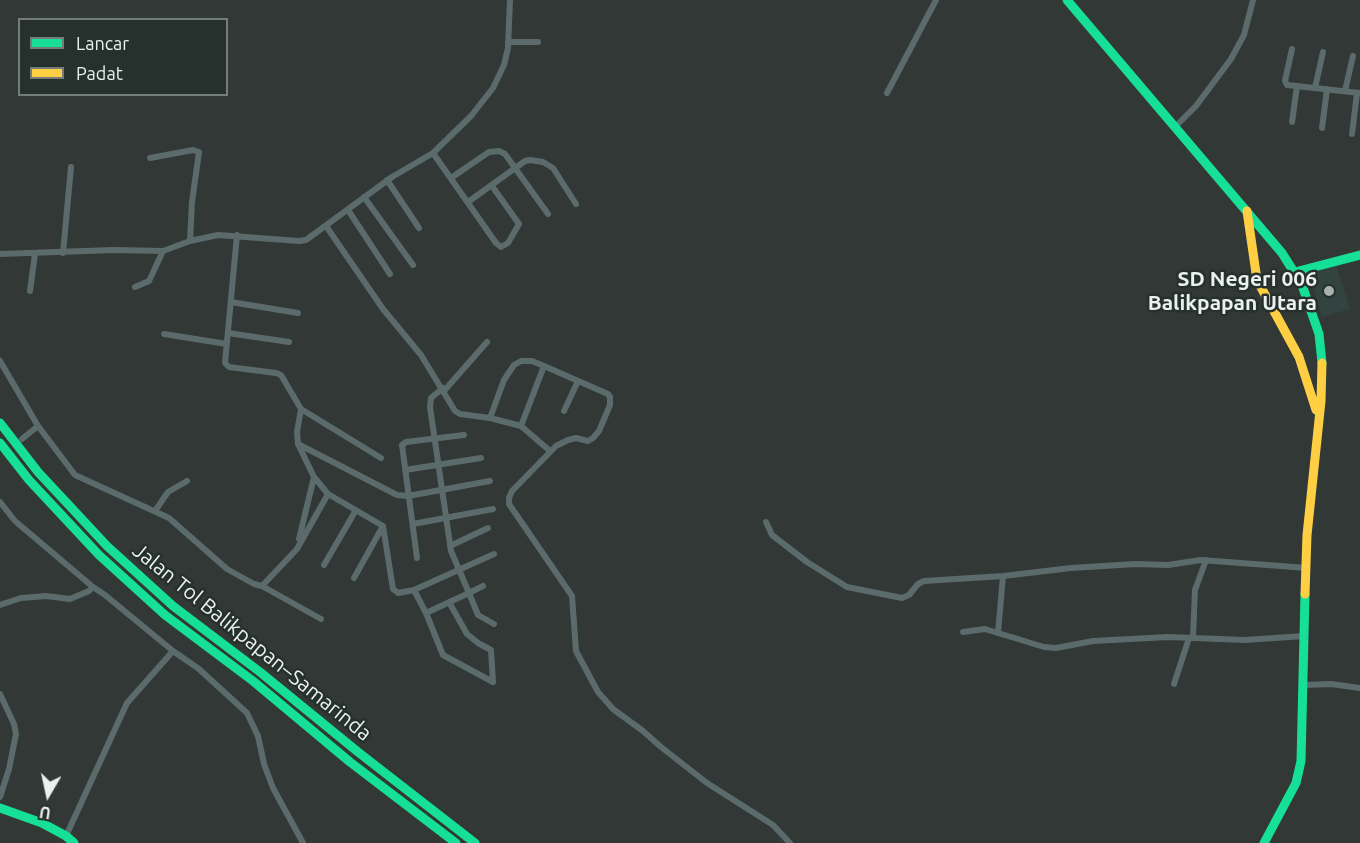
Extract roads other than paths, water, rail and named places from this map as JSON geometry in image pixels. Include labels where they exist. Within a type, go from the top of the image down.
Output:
[{"type":"main road","points":[[1067,0],[1247,211],[1295,272],[1306,294],[1319,334],[1322,374],[1306,568],[1302,753],[1299,774],[1286,804],[1264,843]]},
{"type":"main road","points":[[1247,211],[1257,280],[1299,357],[1319,420]]},
{"type":"main road","points":[[1295,272],[1360,255]]},
{"type":"main road","name":"Jalan Tol Balikpapan–Samarinda","points":[[0,423],[38,472],[107,546],[173,606],[476,843]]},
{"type":"main road","name":"Jalan Tol Balikpapan–Samarinda","points":[[0,443],[28,480],[99,555],[165,615],[253,681],[350,762],[456,843]]},
{"type":"main road","points":[[0,808],[31,818],[70,840]]},
{"type":"street","points":[[0,254],[114,250],[162,251],[190,241],[218,235],[306,240],[387,180],[433,153],[454,135],[489,94],[504,65],[508,42],[510,0]]},
{"type":"street","points":[[887,93],[936,0]]},
{"type":"street","points":[[1175,127],[1196,106],[1232,59],[1244,34],[1253,0]]},
{"type":"street","points":[[508,42],[538,42]]},
{"type":"street","points":[[1292,49],[1285,81],[1287,85],[1358,93],[1352,134]]},
{"type":"street","points":[[1315,88],[1323,52]]},
{"type":"street","points":[[1345,91],[1353,56]]},
{"type":"street","points":[[1292,122],[1297,86]]},
{"type":"street","points":[[1322,128],[1327,89]]},
{"type":"street","points":[[150,158],[193,150],[199,152],[192,202],[190,241]]},
{"type":"street","points":[[451,178],[489,152],[505,154],[548,214]]},
{"type":"street","points":[[433,153],[501,247],[505,246],[513,236],[519,224],[492,186]]},
{"type":"street","points":[[468,202],[525,161],[530,160],[549,165],[576,204]]},
{"type":"street","points":[[63,253],[70,167]]},
{"type":"street","points":[[387,180],[419,228]]},
{"type":"street","points":[[364,197],[413,265]]},
{"type":"street","points":[[348,210],[390,273]]},
{"type":"street","points":[[326,226],[383,309],[421,355],[444,389],[452,406],[460,414],[490,418],[521,426],[550,451]]},
{"type":"street","points":[[237,235],[225,361],[227,365],[279,373],[301,409],[381,458]]},
{"type":"street","points":[[135,287],[149,281],[162,251]]},
{"type":"street","points":[[30,291],[35,254]]},
{"type":"street","points":[[231,302],[298,313]]},
{"type":"street","points":[[228,333],[289,342]]},
{"type":"street","points":[[164,334],[227,344]]},
{"type":"street","points":[[487,342],[444,389],[430,400],[450,546],[478,615],[494,624]]},
{"type":"street","points":[[0,361],[38,426],[75,475],[169,518],[227,569],[321,619]]},
{"type":"street","points":[[490,418],[504,380],[514,365],[521,361],[532,361],[608,394],[610,405],[599,431],[592,440],[568,440],[550,451],[512,491],[509,504],[572,596],[576,651],[598,692],[613,709],[643,730],[661,747],[707,783],[773,825],[790,843]]},
{"type":"street","points":[[521,426],[544,366]]},
{"type":"street","points":[[564,411],[578,381]]},
{"type":"street","points":[[301,409],[297,432],[298,444],[314,477],[328,494],[383,526]]},
{"type":"street","points":[[22,439],[38,426]]},
{"type":"street","points":[[417,558],[401,448],[403,443],[464,435]]},
{"type":"street","points":[[298,444],[397,495],[490,480]]},
{"type":"street","points":[[405,470],[481,458]]},
{"type":"street","points":[[297,549],[314,477]]},
{"type":"street","points":[[155,511],[168,492],[187,481]]},
{"type":"street","points":[[262,586],[297,549],[328,494]]},
{"type":"street","points":[[0,502],[15,521],[173,651],[199,669],[247,712],[258,736],[264,764],[273,788],[303,843]]},
{"type":"street","points":[[413,524],[493,509]]},
{"type":"street","points":[[324,565],[356,510]]},
{"type":"street","points":[[766,522],[772,535],[807,562],[847,587],[902,598],[909,595],[924,580],[1004,576],[1071,567],[1168,565],[1206,560],[1306,568]]},
{"type":"street","points":[[354,578],[383,526]]},
{"type":"street","points":[[383,526],[393,589],[399,593],[414,590],[494,554]]},
{"type":"street","points":[[450,546],[488,528]]},
{"type":"street","points":[[1174,684],[1191,638],[1195,590],[1206,560]]},
{"type":"street","points":[[998,633],[1004,576]]},
{"type":"street","points":[[0,605],[21,598],[70,599],[89,591],[93,586]]},
{"type":"street","points":[[426,614],[483,586]]},
{"type":"street","points":[[414,590],[440,652],[453,662],[493,682],[491,650],[466,634],[449,602]]},
{"type":"street","points":[[963,632],[985,629],[1050,648],[1093,641],[1191,638],[1223,640],[1305,636]]},
{"type":"street","points":[[70,840],[127,703],[173,651]]},
{"type":"street","points":[[1304,685],[1331,684],[1360,688]]},
{"type":"street","points":[[0,694],[12,718],[16,744],[0,797]]},
{"type":"place","name":"SD Negeri 006 Balikpapan Utara","points":[[1329,291]]}]
